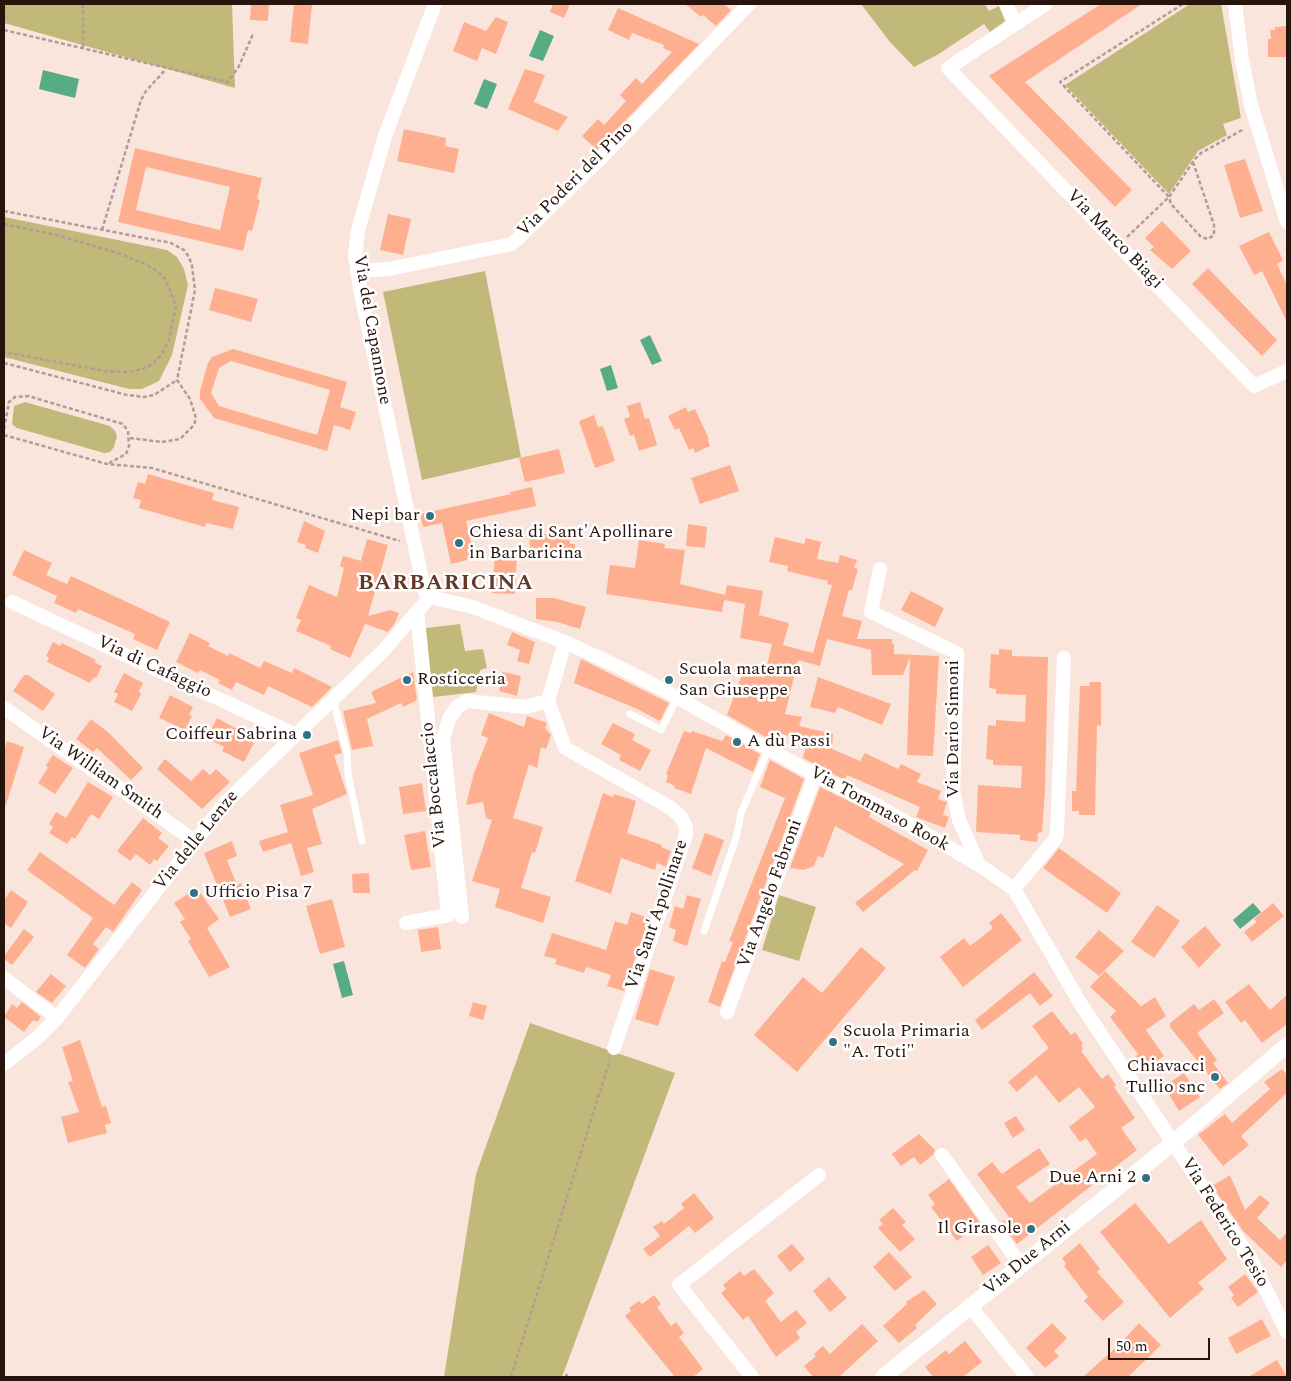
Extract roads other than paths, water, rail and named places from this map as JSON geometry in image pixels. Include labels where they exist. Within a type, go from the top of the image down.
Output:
[{"type":"street","name":"Via del Capannone","points":[[430,598],[425,592],[414,544],[357,270],[356,256],[358,230],[377,162],[435,4]]},
{"type":"street","name":"Via Poderi del Pino","points":[[357,270],[389,269],[512,244],[603,156],[749,4]]},
{"type":"street","points":[[1006,4],[1015,23],[1046,4]]},
{"type":"street","points":[[1235,4],[1244,69],[1256,122],[1287,222]]},
{"type":"street","name":"Via Marco Biagi","points":[[1015,23],[948,68],[1254,386],[1287,371]]},
{"type":"street","name":"Via Dario Simoni","points":[[880,569],[871,612],[957,653],[952,790],[959,820],[979,865]]},
{"type":"street","name":"Via Tommaso Rook","points":[[430,598],[472,607],[565,642],[677,698],[768,750],[880,807],[979,865],[1014,889],[1080,1002],[1174,1142]]},
{"type":"street","name":"Via delle Lenze","points":[[4,1064],[36,1039],[57,1018],[225,803],[404,629],[430,598]]},
{"type":"street","name":"Via di Cafaggio","points":[[12,602],[296,735]]},
{"type":"street","name":"Via Boccalaccio","points":[[406,922],[448,914],[417,612]]},
{"type":"street","points":[[462,917],[443,740],[448,719],[457,707],[467,701],[525,707],[548,701],[565,642]]},
{"type":"street","points":[[1014,889],[1056,838],[1064,658]]},
{"type":"street","name":"Via Sant'Apollinare","points":[[548,701],[565,748],[671,808],[681,818],[686,827],[686,836],[614,1048]]},
{"type":"street","name":"Via William Smith","points":[[4,708],[195,841]]},
{"type":"street","name":"Via Angelo Fabroni","points":[[727,1012],[815,775]]},
{"type":"street","name":"Via Dario Simoni","points":[[949,849],[956,835],[959,820]]},
{"type":"street","points":[[4,978],[57,1018]]},
{"type":"street","name":"Via Due Arni","points":[[882,1377],[1020,1264],[1174,1142],[1287,1045]]},
{"type":"street","name":"Via Federico Tesio","points":[[1174,1142],[1252,1261],[1286,1329]]},
{"type":"street","points":[[942,1155],[1020,1264]]},
{"type":"street","points":[[752,1377],[679,1285],[819,1175]]},
{"type":"street","points":[[970,1306],[1028,1377]]},
{"type":"lane","points":[[630,714],[661,730],[677,698]]},
{"type":"lane","points":[[333,700],[347,752],[348,774],[362,841]]},
{"type":"lane","points":[[704,931],[736,838],[740,813],[768,750]]},
{"type":"place","name":"Nepi bar","points":[[430,516]]},
{"type":"place","name":"Chiesa di Sant'Apollinare in Barbaricina","points":[[459,543]]},
{"type":"place","name":"Rosticceria","points":[[407,680]]},
{"type":"place","name":"Scuola materna San Giuseppe","points":[[669,680]]},
{"type":"place","name":"Coiffeur Sabrina","points":[[307,735]]},
{"type":"place","name":"A dù Passi","points":[[737,742]]},
{"type":"place","name":"Ufficio Pisa 7","points":[[194,893]]},
{"type":"place","name":"Scuola Primaria \"A. Toti\"","points":[[833,1042]]},
{"type":"place","name":"Chiavacci Tullio snc","points":[[1215,1077]]},
{"type":"place","name":"Due Arni 2","points":[[1146,1178]]},
{"type":"place","name":"Il Girasole","points":[[1031,1229]]},
{"type":"district","name":"BARBARICINA","points":[[446,585]]}]
